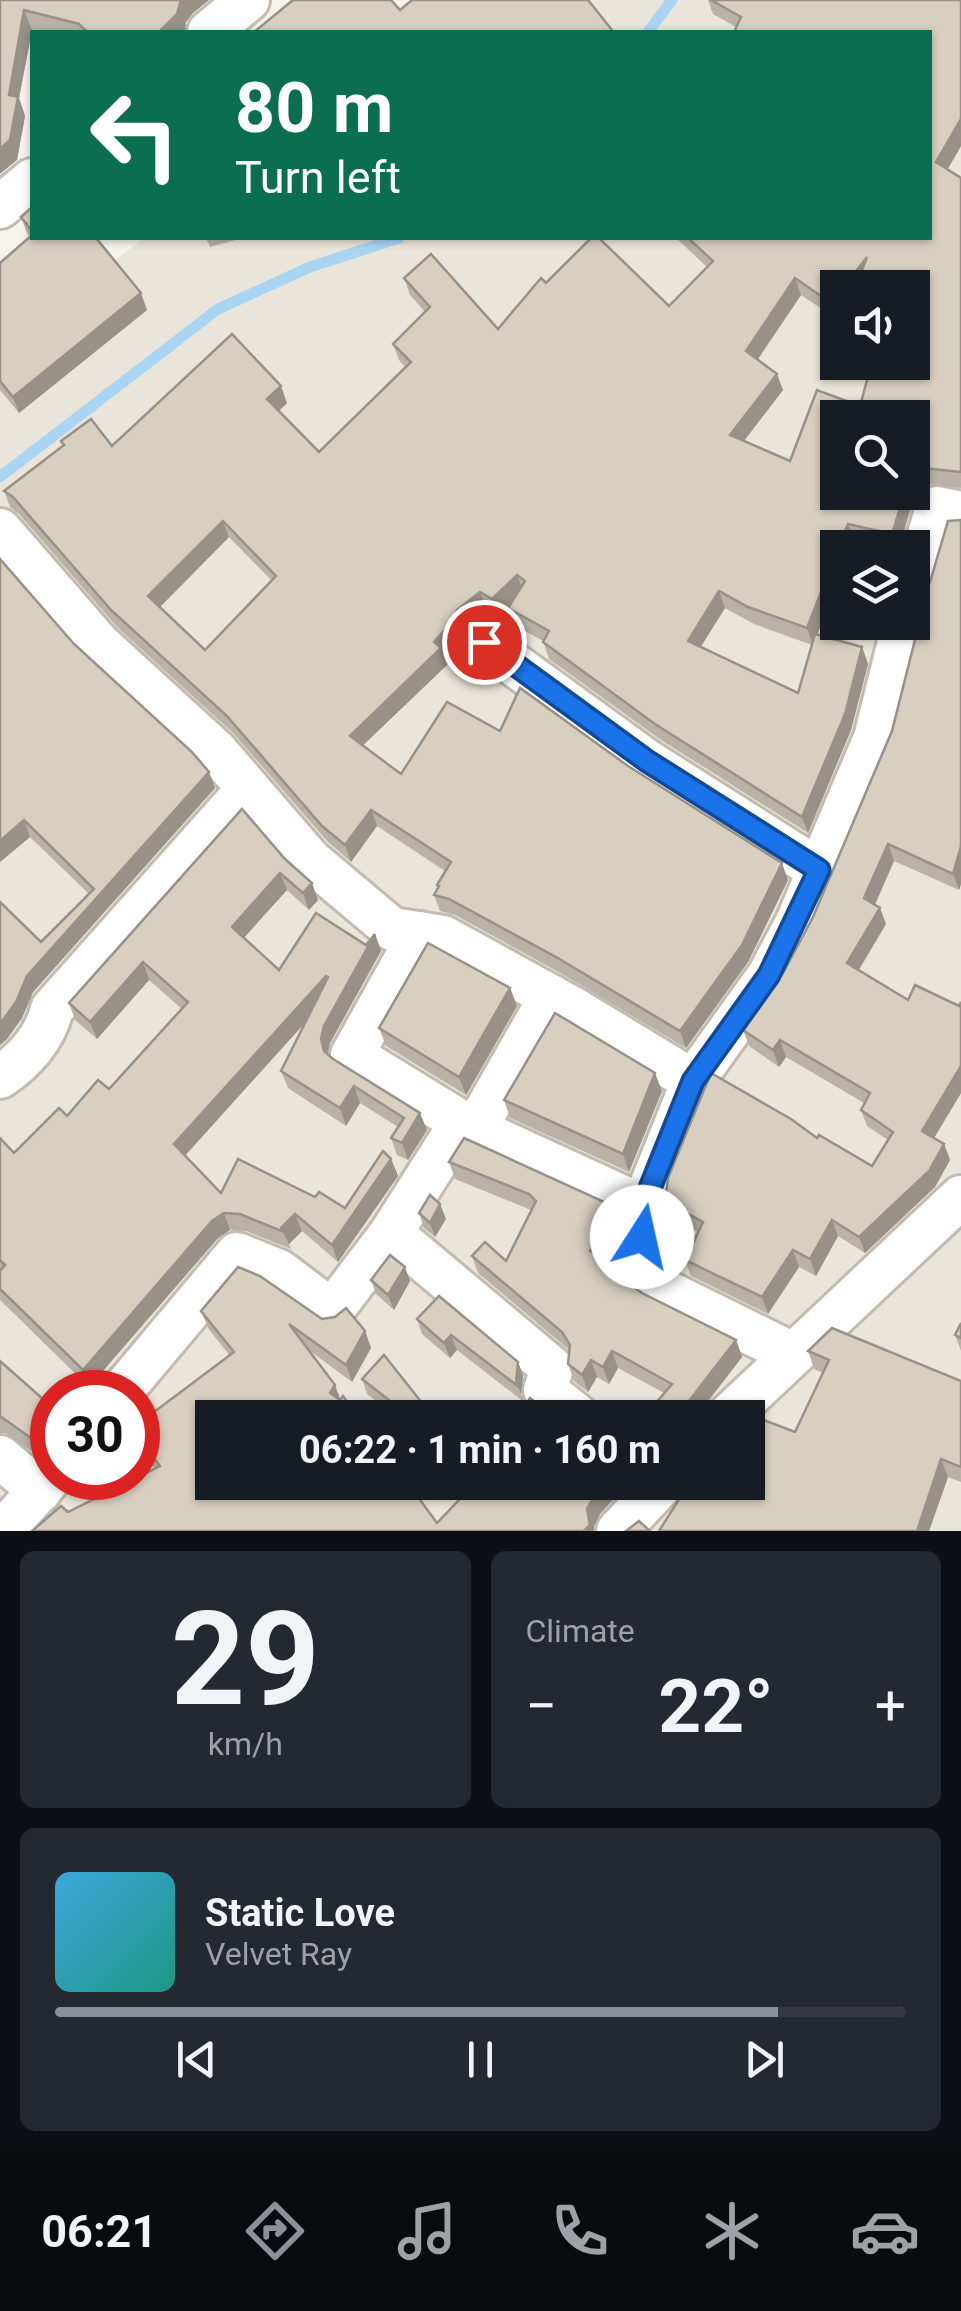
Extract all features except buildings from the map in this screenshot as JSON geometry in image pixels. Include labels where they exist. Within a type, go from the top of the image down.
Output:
[{"type":"street","points":[[211,30],[248,0]]},
{"type":"street","points":[[0,207],[30,182]]},
{"type":"street","points":[[930,531],[937,508],[961,513]]},
{"type":"street","points":[[0,530],[99,644],[216,752],[310,860],[392,929],[444,937],[693,1081]]},
{"type":"street","points":[[793,1354],[659,1288],[642,1237],[650,1188],[693,1081],[769,975],[819,870],[875,738],[900,640]]},
{"type":"street","points":[[484,642],[647,761],[819,870]]},
{"type":"street","points":[[0,1078],[18,1065],[48,1026],[52,1010],[248,788]]},
{"type":"street","points":[[420,933],[352,1055],[466,1125],[647,1208]]},
{"type":"street","points":[[139,1370],[237,1254],[279,1271],[332,1311],[391,1234],[457,1128],[480,1119],[551,996]]},
{"type":"street","points":[[745,1400],[961,1197]]},
{"type":"street","points":[[391,1234],[552,1368],[544,1390],[557,1400]]},
{"type":"street","points":[[0,1457],[30,1474]]},
{"type":"street","points":[[3,1531],[31,1500]]},
{"type":"street","points":[[618,1531],[647,1500]]},
{"type":"shaded area","points":[[451,0],[961,0],[961,1531],[0,1531],[0,348],[141,240],[932,240],[932,30],[412,30]]},
{"type":"waterway","points":[[650,30],[672,0]]},
{"type":"waterway","points":[[0,477],[218,309],[310,267],[393,240]]},
{"type":"route","points":[[484,642],[647,761],[819,870],[769,975],[693,1081],[650,1188],[642,1237]]}]
